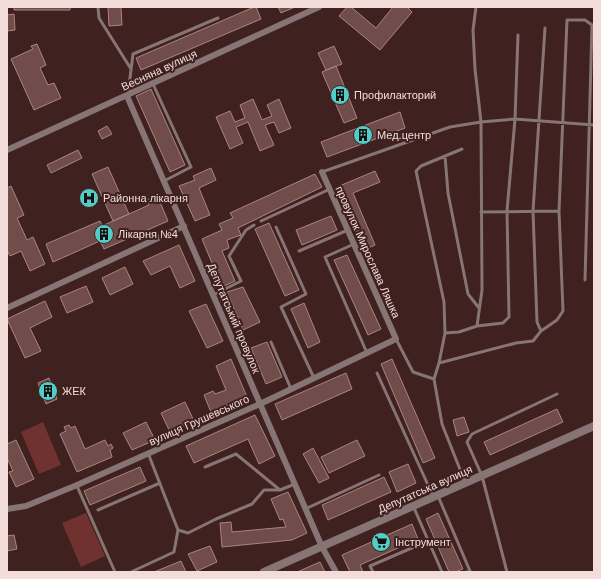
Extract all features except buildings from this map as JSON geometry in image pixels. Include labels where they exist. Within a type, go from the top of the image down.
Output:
[{"type":"street","name":"Весняна вулиця","points":[[7,150],[319,7]]},
{"type":"street","name":"Депутатський провулок","points":[[127,96],[305,509],[322,547],[336,572]]},
{"type":"street","name":"провулок Мирослава Ляшка","points":[[322,172],[396,339]]},
{"type":"street","points":[[7,308],[184,226]]},
{"type":"street","name":"вулиця Грушевського","points":[[7,510],[26,506],[148,454],[260,404],[396,339]]},
{"type":"street","name":"Депутатська вулиця","points":[[264,572],[594,426]]},
{"type":"lane","points":[[98,7],[99,18],[131,69]]},
{"type":"lane","points":[[476,7],[473,30],[475,69],[481,122],[482,290],[476,326]]},
{"type":"lane","points":[[127,96],[133,54],[218,18]]},
{"type":"lane","points":[[439,363],[516,343],[533,341],[540,331],[557,320],[563,311],[559,211],[567,20],[585,20],[592,25],[585,280]]},
{"type":"lane","points":[[540,331],[537,322],[533,211],[545,28]]},
{"type":"lane","points":[[445,333],[458,332],[476,326],[503,323],[509,317],[507,211],[515,119],[518,35]]},
{"type":"lane","points":[[153,84],[191,167],[164,181]]},
{"type":"lane","points":[[322,172],[450,127],[515,119],[594,125]]},
{"type":"lane","points":[[462,149],[421,166],[416,170],[444,302],[445,333],[434,379],[442,424],[466,483]]},
{"type":"lane","points":[[445,156],[448,193],[468,294],[479,308]]},
{"type":"lane","points":[[261,221],[330,189]]},
{"type":"lane","points":[[481,212],[559,211]]},
{"type":"lane","points":[[213,294],[241,281],[229,256],[246,230],[254,225]]},
{"type":"lane","points":[[276,227],[306,294],[281,307],[314,378]]},
{"type":"lane","points":[[299,251],[348,230]]},
{"type":"lane","points":[[354,244],[325,257],[368,353]]},
{"type":"lane","points":[[396,339],[413,372],[434,379]]},
{"type":"lane","points":[[271,342],[291,389]]},
{"type":"lane","points":[[377,373],[470,571],[467,572]]},
{"type":"lane","points":[[507,572],[482,476],[467,442],[472,434],[557,394]]},
{"type":"lane","points":[[130,572],[174,552],[178,530],[148,454]]},
{"type":"lane","points":[[205,467],[236,454],[280,490]]},
{"type":"lane","points":[[305,509],[379,475]]},
{"type":"lane","points":[[98,510],[160,483]]},
{"type":"lane","points":[[178,530],[188,533],[252,504],[264,490],[280,490],[295,484]]},
{"type":"lane","points":[[77,485],[115,572]]},
{"type":"lane","points":[[414,506],[442,572]]},
{"type":"lane","points":[[373,572],[370,566],[428,541]]},
{"type":"shaded area","points":[[43,422],[61,465],[39,474],[21,432]]},
{"type":"shaded area","points":[[86,513],[105,556],[81,567],[62,523]]},
{"type":"place","name":"Профилакторий","points":[[340,95]]},
{"type":"place","name":"Мед.центр","points":[[363,135]]},
{"type":"place","name":"Районна лікарня","points":[[89,198]]},
{"type":"place","name":"Лікарня №4","points":[[104,234]]},
{"type":"place","name":"ЖЕК","points":[[48,391]]},
{"type":"place","name":"Інструмент","points":[[381,542]]}]
